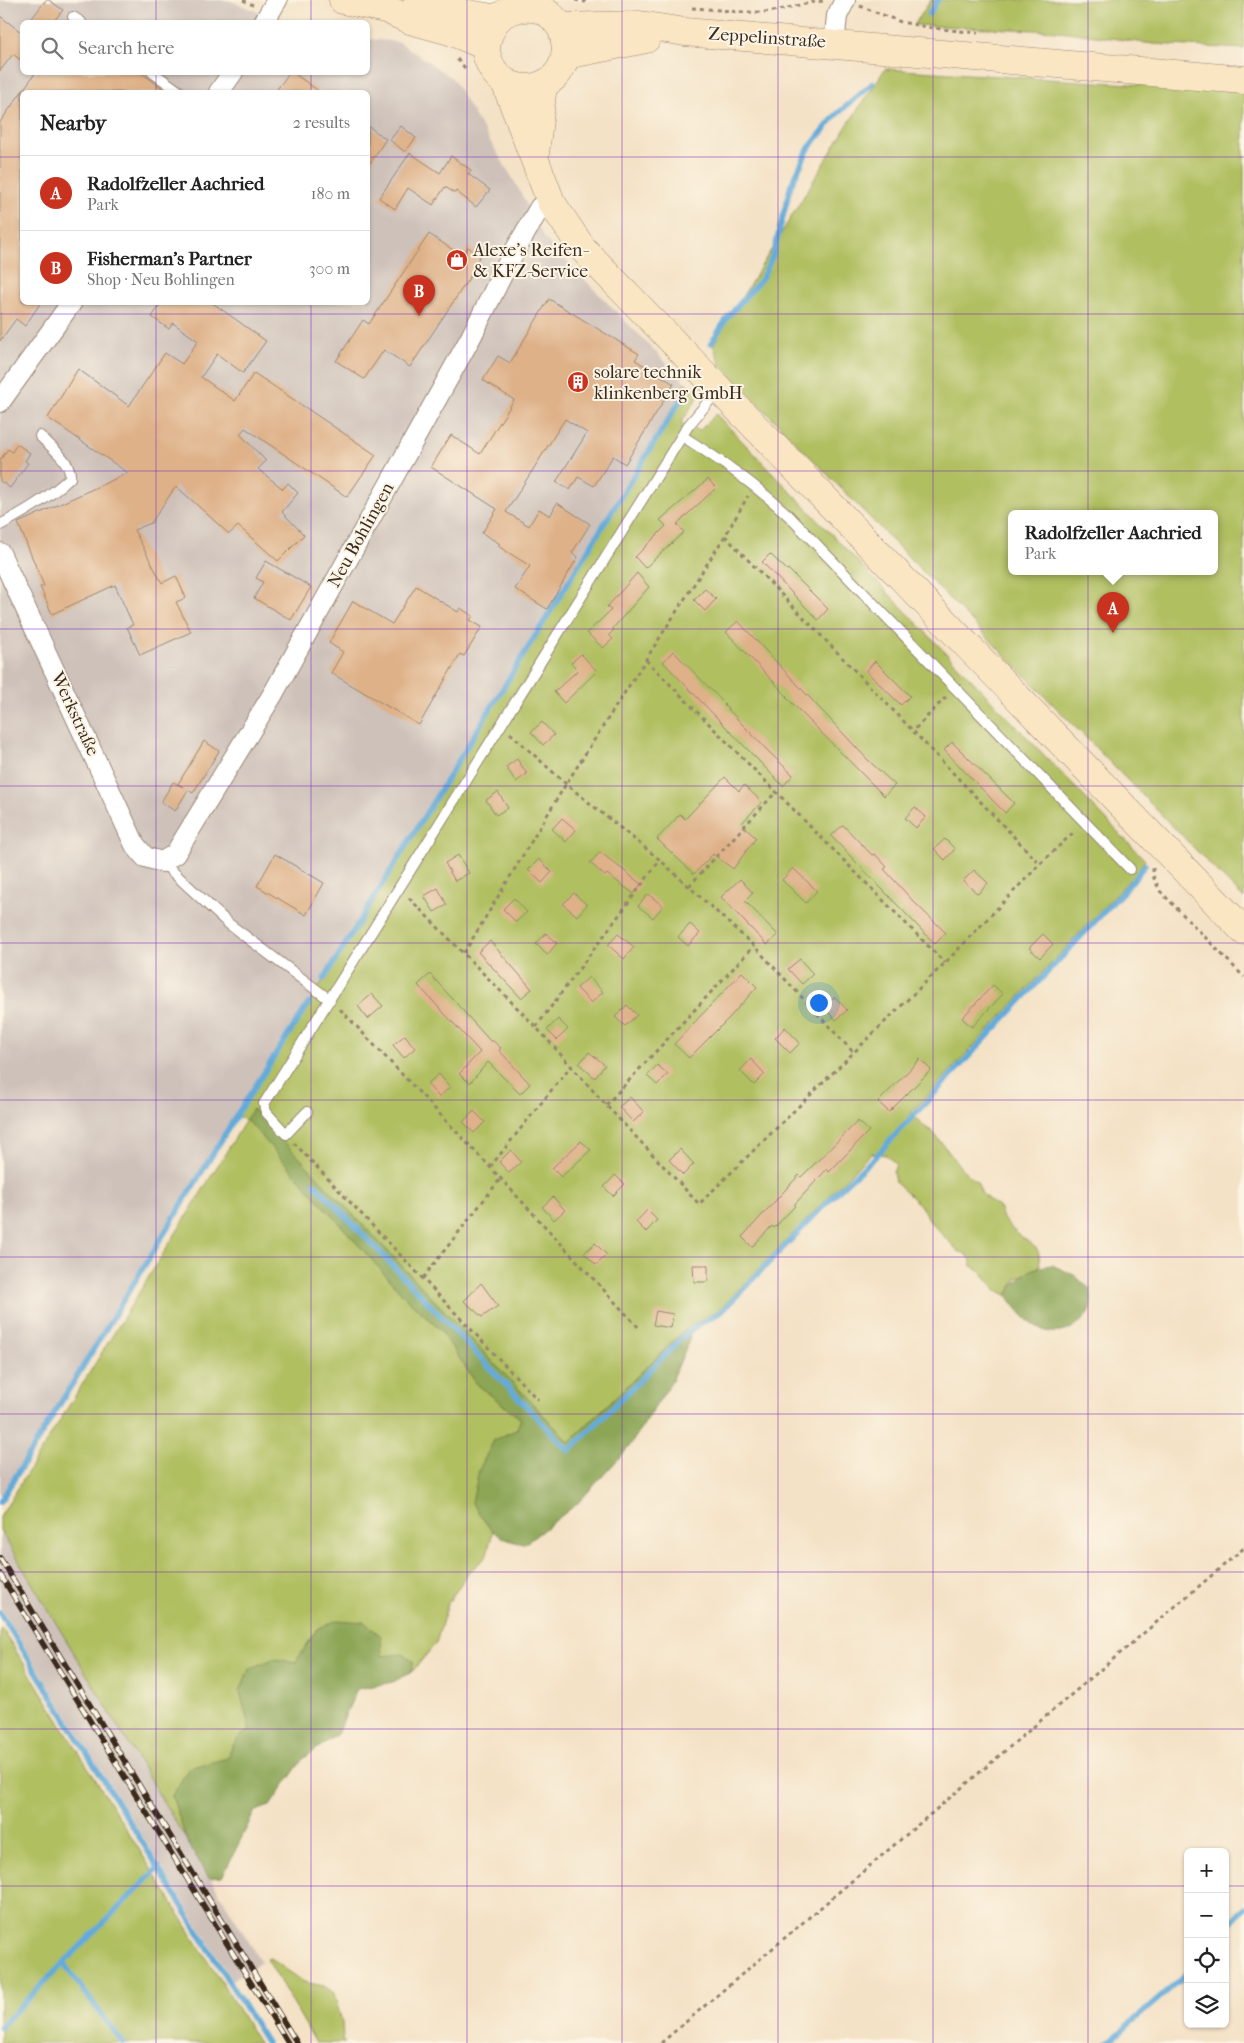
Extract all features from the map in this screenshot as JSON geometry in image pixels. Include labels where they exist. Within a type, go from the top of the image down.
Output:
[{"type":"main road","points":[[343,0],[386,9],[410,20],[450,31],[486,46]]},
{"type":"main road","points":[[386,9],[410,4],[498,19]]},
{"type":"main road","points":[[505,82],[514,86],[528,88],[543,85],[552,79],[561,68],[566,55],[566,40],[561,27],[550,15],[538,9],[523,8],[507,12],[498,19],[488,35],[486,46],[487,58],[492,68],[505,82],[551,202],[582,248],[1244,931]]},
{"type":"main road","points":[[561,27],[640,25],[688,20]]},
{"type":"main road","points":[[566,55],[603,46],[688,20]]},
{"type":"main road","name":"Zeppelinstraße","points":[[688,20],[834,44]]},
{"type":"main road","points":[[834,44],[1244,80]]},
{"type":"main road","points":[[534,160],[543,85]]},
{"type":"street","points":[[265,20],[277,0]]},
{"type":"street","name":"Zeppelinstraße","points":[[834,44],[837,16],[844,1]]},
{"type":"street","points":[[220,90],[231,75]]},
{"type":"street","name":"Neu Bohlingen","points":[[162,862],[174,854],[273,694],[466,345],[509,261],[540,207],[551,202]]},
{"type":"street","points":[[0,402],[70,305]]},
{"type":"street","name":"Werkstraße","points":[[0,553],[135,845],[145,857],[162,862]]},
{"type":"lane","points":[[156,75],[177,90]]},
{"type":"lane","points":[[307,1112],[286,1134],[266,1112],[264,1104],[682,436],[709,399],[719,389]]},
{"type":"lane","points":[[0,525],[29,510],[52,494],[70,478],[71,472],[67,464],[40,436]]},
{"type":"lane","points":[[682,436],[717,457],[755,485],[788,515],[1130,869]]},
{"type":"lane","points":[[162,862],[229,924],[330,1000]]},
{"type":"path","points":[[576,0],[594,3]]},
{"type":"path","points":[[688,20],[786,10],[822,1],[844,1],[902,22],[933,28],[981,33]]},
{"type":"path","points":[[464,953],[566,784],[726,536],[755,485]]},
{"type":"path","points":[[726,536],[1040,864]]},
{"type":"path","points":[[646,660],[777,791],[944,963]]},
{"type":"path","points":[[913,731],[955,688]]},
{"type":"path","points":[[501,727],[516,737],[566,784],[660,860],[754,946],[853,1052]]},
{"type":"path","points":[[689,886],[777,791]]},
{"type":"path","points":[[399,890],[413,901],[536,1028],[570,1067],[699,1204],[1084,822]]},
{"type":"path","points":[[536,1028],[660,860]]},
{"type":"path","points":[[606,1105],[754,946]]},
{"type":"path","points":[[330,1000],[344,1012],[501,1178],[640,1328]]},
{"type":"path","points":[[490,1167],[570,1067]]},
{"type":"path","points":[[286,1134],[538,1400]]},
{"type":"path","points":[[424,1278],[501,1178]]},
{"type":"path","points":[[661,2043],[1244,1548]]},
{"type":"shaded area","points":[[0,0],[228,0],[279,20],[20,20],[20,75],[370,75],[370,39],[399,42],[452,78],[516,184],[544,238],[685,382],[683,396],[324,979],[236,1116],[0,1501]]},
{"type":"shaded area","points":[[0,1530],[261,1962],[232,1980],[0,1607]]},
{"type":"green space","points":[[931,0],[1244,0],[1244,49],[1153,44],[1060,31],[914,25]]},
{"type":"green space","points":[[885,69],[1244,91],[1244,899],[721,366],[713,345],[848,124]]},
{"type":"green space","points":[[685,382],[699,395],[681,423],[699,431],[716,414],[1145,860],[1135,874],[911,1113],[933,1132],[962,1169],[977,1182],[982,1194],[1000,1209],[1003,1219],[1013,1230],[1037,1249],[1040,1266],[1017,1278],[1007,1295],[996,1290],[981,1272],[971,1266],[971,1260],[964,1253],[958,1251],[932,1224],[920,1205],[895,1182],[893,1173],[896,1164],[886,1155],[871,1153],[720,1309],[687,1328],[569,1443],[247,1119],[405,1297],[439,1328],[477,1384],[521,1419],[516,1430],[494,1440],[472,1503],[493,1532],[486,1557],[468,1573],[448,1603],[436,1643],[412,1672],[413,1661],[381,1656],[317,1629],[296,1662],[273,1659],[240,1691],[250,1730],[232,1746],[229,1758],[213,1763],[172,1795],[187,1841],[0,1530],[0,1517],[246,1120],[236,1116],[324,979],[683,396]]},
{"type":"green space","points":[[253,1109],[569,1442],[687,1328],[690,1338],[672,1381],[629,1447],[578,1503],[525,1544],[506,1539],[493,1531],[472,1503],[479,1470],[494,1440],[516,1430],[521,1419],[477,1384],[439,1328],[405,1297],[246,1119]]},
{"type":"green space","points":[[1052,1265],[1074,1275],[1090,1289],[1091,1294],[1091,1304],[1086,1316],[1068,1330],[1057,1332],[1047,1331],[1029,1321],[1007,1295],[1025,1274],[1037,1268]]},
{"type":"green space","points":[[337,1620],[364,1622],[381,1636],[382,1656],[403,1654],[413,1661],[412,1672],[393,1682],[357,1689],[337,1734],[302,1760],[270,1806],[255,1811],[222,1877],[209,1878],[187,1841],[172,1796],[189,1768],[228,1758],[236,1741],[250,1730],[240,1691],[249,1669],[273,1659],[296,1662],[317,1629]]},
{"type":"green space","points":[[0,1628],[3,1630],[259,2043],[0,2043]]},
{"type":"green space","points":[[270,1958],[304,1982],[324,1986],[334,1993],[342,2022],[345,2043],[316,2043],[267,1959]]},
{"type":"building","points":[[46,0],[49,0],[63,10],[55,20],[31,20]]},
{"type":"building","points":[[0,16],[20,31],[20,59],[13,54],[0,71]]},
{"type":"building","points":[[34,75],[144,75],[165,90],[23,90]]},
{"type":"building","points":[[288,75],[296,75],[317,90],[276,90]]},
{"type":"building","points":[[20,94],[20,305],[39,305],[25,326],[16,319],[0,341],[0,122]]},
{"type":"building","points":[[401,126],[416,138],[405,152],[390,140]]},
{"type":"building","points":[[370,127],[386,139],[370,163]]},
{"type":"building","points":[[410,153],[440,173],[451,156],[471,170],[468,174],[490,190],[476,207],[456,191],[455,193],[445,187],[433,205],[408,188],[395,209],[379,198]]},
{"type":"building","points":[[429,234],[462,256],[468,247],[480,256],[475,264],[477,266],[410,367],[384,350],[364,379],[336,361],[363,320],[369,324]]},
{"type":"building","points":[[549,299],[639,354],[635,360],[674,384],[625,464],[613,456],[594,486],[578,477],[570,490],[556,482],[587,433],[565,419],[506,512],[529,526],[539,509],[550,516],[557,503],[590,524],[572,553],[578,557],[547,609],[515,589],[530,566],[498,546],[500,544],[482,533],[497,509],[431,467],[451,435],[480,454],[514,400],[483,380],[498,356],[510,363]]},
{"type":"building","points":[[160,305],[215,305],[266,341],[243,373],[217,354],[201,377],[235,401],[254,373],[376,455],[347,497],[245,428],[240,434],[266,461],[258,469],[283,489],[288,483],[298,493],[282,512],[304,535],[278,561],[238,526],[229,534],[176,486],[151,523],[134,530],[162,583],[176,576],[186,598],[176,602],[191,632],[140,655],[127,627],[133,625],[115,585],[52,614],[40,587],[44,586],[18,523],[128,473],[48,418],[78,369],[129,406],[165,353],[182,364],[198,341],[173,323],[169,329],[152,317]]},
{"type":"building","points":[[17,444],[30,453],[25,461],[28,463],[10,488],[0,481],[0,460],[8,449],[12,452]]},
{"type":"building","points":[[708,479],[716,488],[677,524],[684,532],[645,568],[635,557],[666,526],[660,520]]},
{"type":"building","points":[[770,554],[788,569],[828,609],[818,620],[762,562]]},
{"type":"building","points":[[266,561],[311,587],[291,620],[254,598],[263,582],[256,578]]},
{"type":"building","points":[[637,573],[649,587],[613,628],[614,630],[609,635],[613,639],[603,648],[587,633],[611,610],[607,607]]},
{"type":"building","points":[[416,586],[458,612],[460,608],[473,616],[470,620],[482,627],[464,656],[460,654],[419,725],[331,673],[343,652],[329,643],[353,601],[392,624]]},
{"type":"building","points":[[705,589],[716,599],[705,611],[694,600]]},
{"type":"building","points":[[738,621],[868,760],[895,785],[884,796],[786,697],[726,632]]},
{"type":"building","points":[[673,651],[793,775],[783,786],[663,662]]},
{"type":"building","points":[[581,654],[597,671],[564,703],[554,692],[578,670],[571,663]]},
{"type":"building","points":[[875,661],[910,696],[901,705],[866,671]]},
{"type":"building","points":[[542,722],[554,735],[543,745],[531,732]]},
{"type":"building","points":[[204,741],[219,751],[193,793],[188,790],[175,811],[161,802],[173,782],[183,787],[178,784]]},
{"type":"building","points":[[952,742],[1014,803],[1005,813],[944,750]]},
{"type":"building","points":[[517,759],[527,774],[516,782],[506,767]]},
{"type":"building","points":[[725,777],[739,791],[744,785],[762,802],[741,824],[756,838],[733,869],[713,854],[694,874],[657,839],[680,814],[685,819]]},
{"type":"building","points":[[498,792],[508,808],[496,815],[486,800]]},
{"type":"building","points":[[915,807],[926,817],[916,828],[905,818]]},
{"type":"building","points":[[562,818],[576,830],[566,842],[552,829]]},
{"type":"building","points":[[843,825],[872,855],[875,854],[887,867],[884,869],[946,933],[935,944],[831,836]]},
{"type":"building","points":[[945,839],[955,849],[945,860],[934,849]]},
{"type":"building","points":[[600,852],[641,884],[634,894],[607,874],[605,876],[590,863]]},
{"type":"building","points":[[275,854],[324,883],[306,915],[257,886]]},
{"type":"building","points":[[458,855],[469,873],[455,881],[445,863]]},
{"type":"building","points":[[539,859],[552,872],[542,883],[528,870]]},
{"type":"building","points":[[793,868],[817,891],[806,903],[782,880]]},
{"type":"building","points":[[974,870],[988,883],[978,894],[963,881]]},
{"type":"building","points":[[740,879],[753,893],[745,901],[778,935],[767,945],[721,897]]},
{"type":"building","points":[[438,888],[447,905],[434,912],[424,896]]},
{"type":"building","points":[[574,893],[587,905],[577,916],[563,904]]},
{"type":"building","points":[[648,894],[663,906],[653,918],[638,906]]},
{"type":"building","points":[[514,898],[527,912],[516,922],[503,909]]},
{"type":"building","points":[[690,924],[700,933],[688,946],[678,937]]},
{"type":"building","points":[[546,933],[557,943],[547,955],[536,944]]},
{"type":"building","points":[[618,934],[634,947],[624,959],[608,945]]},
{"type":"building","points":[[1043,934],[1053,944],[1040,958],[1029,948]]},
{"type":"building","points":[[490,941],[532,989],[521,998],[478,952]]},
{"type":"building","points":[[800,959],[813,974],[802,984],[788,969]]},
{"type":"building","points":[[742,972],[757,987],[689,1058],[674,1044]]},
{"type":"building","points":[[430,974],[491,1042],[492,1040],[501,1048],[499,1050],[530,1084],[520,1094],[488,1062],[470,1083],[459,1074],[480,1052],[418,985]]},
{"type":"building","points":[[589,977],[603,992],[591,1003],[577,988]]},
{"type":"building","points":[[993,985],[1003,994],[972,1027],[962,1018]]},
{"type":"building","points":[[372,994],[383,1006],[368,1019],[358,1006]]},
{"type":"building","points":[[835,997],[847,1010],[836,1020],[823,1007]]},
{"type":"building","points":[[627,1005],[637,1015],[625,1026],[615,1017]]},
{"type":"building","points":[[558,1019],[568,1029],[557,1040],[547,1030]]},
{"type":"building","points":[[785,1027],[800,1043],[790,1053],[775,1038]]},
{"type":"building","points":[[405,1035],[415,1048],[404,1058],[393,1045]]},
{"type":"building","points":[[589,1052],[605,1065],[595,1078],[579,1064]]},
{"type":"building","points":[[751,1059],[765,1074],[754,1085],[740,1071]]},
{"type":"building","points":[[920,1059],[931,1070],[889,1112],[878,1102]]},
{"type":"building","points":[[657,1065],[668,1074],[657,1085],[647,1076]]},
{"type":"building","points":[[439,1074],[450,1087],[439,1097],[427,1084]]},
{"type":"building","points":[[630,1097],[644,1112],[633,1122],[619,1107]]},
{"type":"building","points":[[474,1111],[485,1122],[474,1133],[463,1122]]},
{"type":"building","points":[[858,1121],[869,1131],[829,1172],[827,1169],[774,1228],[772,1226],[752,1247],[742,1237],[799,1175],[801,1177]]},
{"type":"building","points":[[581,1141],[591,1150],[561,1177],[552,1168]]},
{"type":"building","points":[[680,1149],[694,1164],[683,1175],[669,1160]]},
{"type":"building","points":[[511,1150],[521,1162],[509,1173],[499,1162]]},
{"type":"building","points":[[615,1175],[625,1184],[613,1196],[604,1187]]},
{"type":"building","points":[[553,1197],[565,1210],[554,1220],[542,1207]]},
{"type":"building","points":[[647,1210],[657,1220],[646,1232],[636,1222]]},
{"type":"building","points":[[595,1243],[607,1255],[596,1265],[584,1253]]},
{"type":"building","points":[[693,1265],[708,1265],[708,1282],[694,1282]]},
{"type":"building","points":[[481,1283],[498,1306],[482,1317],[464,1301]]},
{"type":"building","points":[[656,1311],[673,1314],[671,1328],[653,1325]]},
{"type":"waterway","points":[[929,14],[938,0]]},
{"type":"waterway","points":[[711,343],[728,317],[762,278],[773,255],[791,185],[809,148],[836,115],[873,83]]},
{"type":"waterway","points":[[324,979],[683,396]]},
{"type":"waterway","points":[[314,1183],[569,1451],[685,1335],[696,1326],[722,1311],[840,1189],[875,1157],[1129,885],[1145,865]]},
{"type":"waterway","points":[[0,1502],[236,1116],[309,1003]]},
{"type":"waterway","points":[[0,1613],[267,2043]]},
{"type":"waterway","points":[[0,2027],[159,1867]]},
{"type":"waterway","points":[[1229,1925],[1244,1908]]},
{"type":"waterway","points":[[63,1963],[123,2043]]},
{"type":"waterway","points":[[1108,2043],[1184,1975]]},
{"type":"railway","points":[[0,1558],[297,2043]]},
{"type":"railway","points":[[0,1574],[288,2043]]},
{"type":"place","name":"Alexe's Reifen- & KFZ-Service","points":[[457,260]]},
{"type":"place","name":"Fisherman's Partner","points":[[419,316]]},
{"type":"place","name":"solare technik klinkenberg GmbH","points":[[578,382]]},
{"type":"place","name":"Radolfzeller Aachried","points":[[1113,633]]}]
